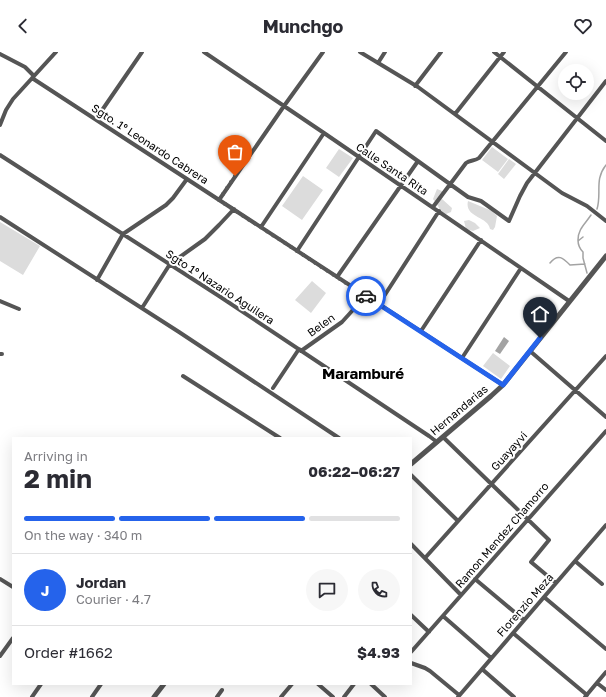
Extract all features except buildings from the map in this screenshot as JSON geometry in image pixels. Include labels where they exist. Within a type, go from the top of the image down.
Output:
[{"type":"street","points":[[49,52],[55,53]]},
{"type":"street","points":[[96,119],[142,52]]},
{"type":"street","name":"Calle Santa Rita","points":[[204,52],[569,301]]},
{"type":"street","points":[[219,200],[323,52]]},
{"type":"street","points":[[360,52],[415,86],[562,193],[587,206],[606,221]]},
{"type":"street","points":[[378,63],[385,52]]},
{"type":"street","points":[[415,86],[441,52]]},
{"type":"street","points":[[494,52],[606,141]]},
{"type":"street","points":[[455,114],[504,52]]},
{"type":"street","points":[[433,207],[466,163],[477,160],[566,52]]},
{"type":"street","points":[[0,125],[6,110],[13,99],[55,53]]},
{"type":"street","name":"Sgto. 1º Leonardo Cabrera","points":[[0,54],[25,67],[33,77],[96,119],[503,385]]},
{"type":"street","points":[[297,251],[376,131],[468,197],[481,201],[509,221],[523,190],[606,82]]},
{"type":"street","points":[[261,227],[324,133]]},
{"type":"street","name":"Sgto 1º Nazario Aguilera","points":[[0,155],[170,264],[437,442]]},
{"type":"street","points":[[338,277],[418,161]]},
{"type":"street","points":[[97,280],[123,234],[166,206],[187,178]]},
{"type":"street","points":[[142,308],[170,264],[204,239],[234,209]]},
{"type":"street","points":[[379,304],[439,211]]},
{"type":"street","points":[[0,217],[142,308],[337,437]]},
{"type":"street","points":[[421,331],[481,240]]},
{"type":"street","name":"Hernandarias","points":[[412,463],[503,385],[606,256]]},
{"type":"street","points":[[462,358],[521,268]]},
{"type":"street","name":"Belen","points":[[300,350],[342,322],[352,311],[363,294]]},
{"type":"street","points":[[0,302],[19,309]]},
{"type":"street","points":[[273,388],[300,350]]},
{"type":"street","points":[[530,351],[606,417]]},
{"type":"street","name":"Guayayvi","points":[[425,558],[606,356]]},
{"type":"street","points":[[183,376],[278,437]]},
{"type":"street","name":"Ramon Mendez Chamorro","points":[[412,651],[606,431]]},
{"type":"street","points":[[443,437],[549,540],[531,562],[556,583]]},
{"type":"street","points":[[412,476],[458,521]]},
{"type":"street","name":"Florenzio Meza","points":[[458,696],[606,525]]},
{"type":"street","points":[[412,545],[461,595]]},
{"type":"street","points":[[574,561],[602,584]]},
{"type":"street","points":[[0,579],[12,586]]},
{"type":"street","points":[[475,579],[524,620]]},
{"type":"street","points":[[544,597],[606,649]]},
{"type":"street","points":[[412,616],[429,632]]},
{"type":"street","points":[[443,616],[491,658]]},
{"type":"street","points":[[513,633],[586,696],[606,672]]},
{"type":"street","points":[[0,656],[12,639]]},
{"type":"street","points":[[412,662],[430,671],[458,696]]},
{"type":"street","points":[[482,669],[514,697]]},
{"type":"street","points":[[597,683],[606,690]]},
{"type":"street","points":[[32,697],[40,685]]},
{"type":"street","points":[[92,697],[100,685]]},
{"type":"street","points":[[154,697],[163,685]]},
{"type":"street","points":[[281,697],[291,685]]},
{"type":"street","points":[[319,685],[333,697]]},
{"type":"street","points":[[344,697],[353,685]]},
{"type":"street","points":[[372,685],[385,697]]},
{"type":"street","points":[[217,697],[222,690]]},
{"type":"shaded area","points":[[492,147],[508,159],[498,172],[482,160]]},
{"type":"shaded area","points":[[339,149],[353,158],[339,177],[326,168]]},
{"type":"shaded area","points":[[509,159],[516,164],[504,179],[498,174]]},
{"type":"shaded area","points":[[303,176],[323,190],[302,220],[282,206]]},
{"type":"shaded area","points":[[437,189],[442,191],[442,199],[452,208],[451,212],[446,214],[441,212],[433,199]]},
{"type":"shaded area","points":[[468,201],[492,211],[497,216],[493,230],[490,229],[485,222],[469,211]]},
{"type":"shaded area","points":[[469,220],[480,228],[473,231],[466,229],[464,221]]},
{"type":"shaded area","points":[[0,222],[40,246],[23,275],[0,261]]},
{"type":"shaded area","points":[[312,281],[326,293],[311,313],[295,300]]},
{"type":"shaded area","points":[[504,337],[509,341],[500,354],[495,351]]},
{"type":"shaded area","points":[[493,353],[510,366],[501,379],[483,366]]},
{"type":"waterway","points":[[597,209],[600,176],[606,165]]},
{"type":"waterway","points":[[587,273],[583,252],[578,243],[578,236],[591,215]]},
{"type":"waterway","points":[[578,241],[583,237]]},
{"type":"waterway","points":[[550,263],[558,257],[570,265],[585,264]]},
{"type":"way so far","points":[[235,176],[219,200],[366,296]]},
{"type":"district","name":"Maramburé","points":[[363,374]]},
{"type":"route","points":[[366,296],[503,385],[540,338]]}]
